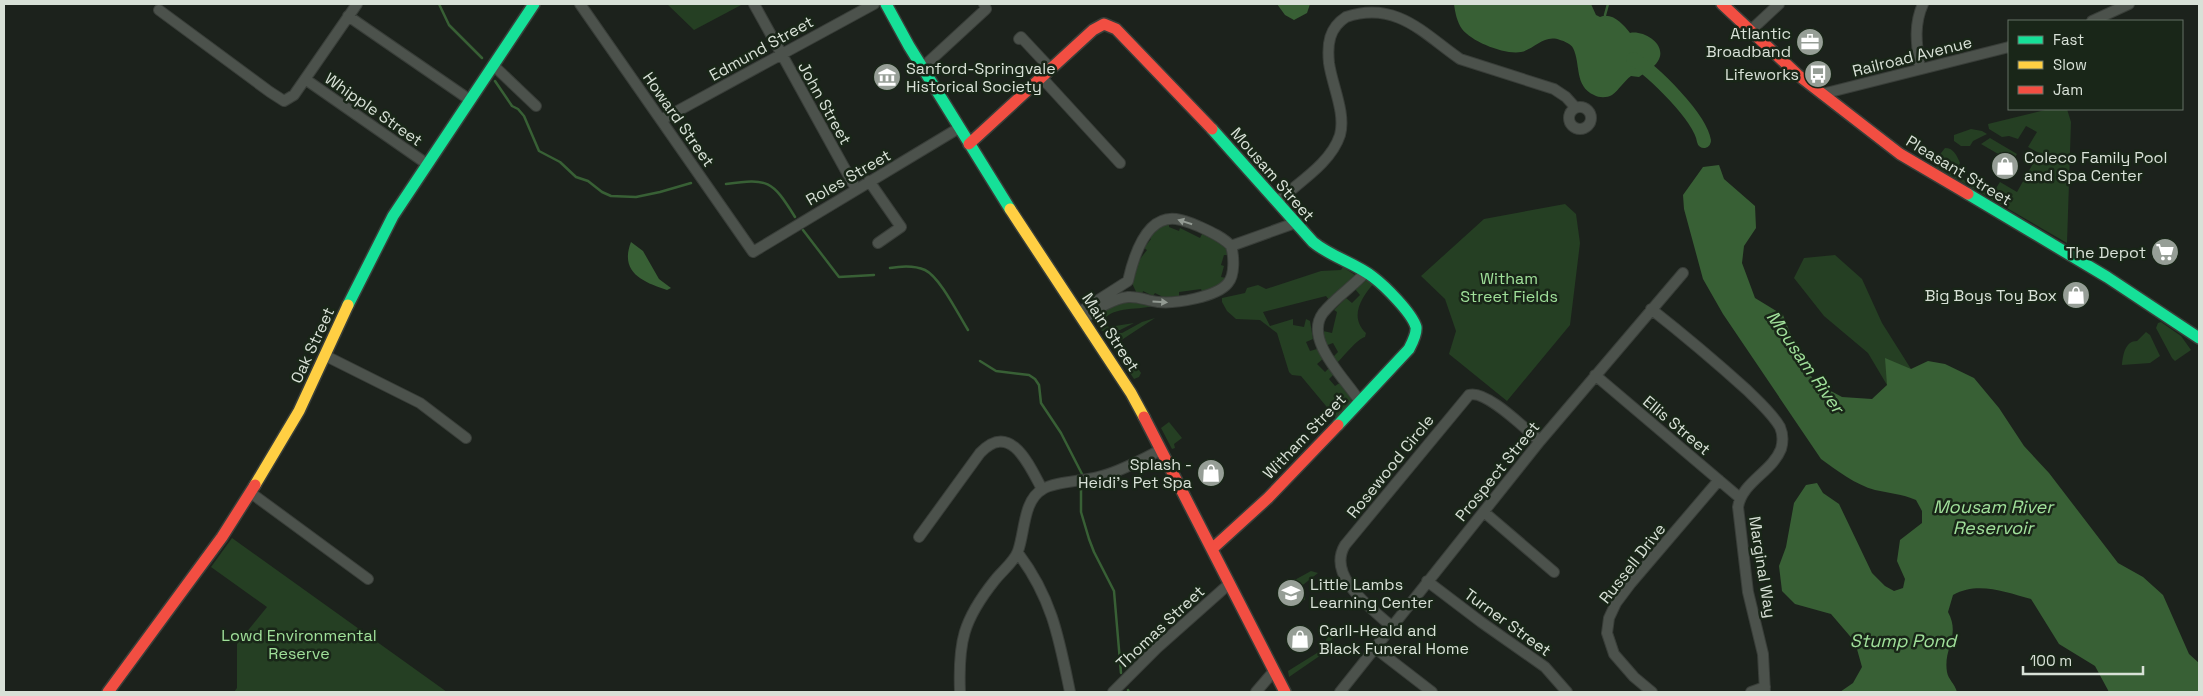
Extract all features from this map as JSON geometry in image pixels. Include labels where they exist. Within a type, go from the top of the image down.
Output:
[{"type":"main road","name":"Oak Street","points":[[108,692],[205,560],[251,493],[287,434],[326,356],[369,260],[393,216],[534,4]]},
{"type":"main road","name":"Main Street","points":[[886,4],[922,68],[969,144],[1131,393],[1285,692]]},
{"type":"main road","name":"Pleasant Street","points":[[1722,4],[1798,75],[1871,133],[1920,167],[2107,277],[2199,338]]},
{"type":"main road","name":"Mousam Street","points":[[1051,69],[1093,30],[1104,24],[1116,29],[1175,89],[1313,242],[1324,251],[1374,278],[1384,287],[1410,316],[1416,328],[1414,340]]},
{"type":"main road","points":[[969,144],[1051,69]]},
{"type":"main road","name":"Witham Street","points":[[1212,549],[1268,498],[1390,371],[1414,340]]},
{"type":"street","points":[[159,10],[279,99],[286,100],[294,95],[357,4]]},
{"type":"street","name":"Howard Street","points":[[580,4],[753,252]]},
{"type":"street","name":"John Street","points":[[754,4],[856,189]]},
{"type":"street","name":"Edmund Street","points":[[661,120],[874,4]]},
{"type":"street","points":[[1750,31],[1779,4]]},
{"type":"street","points":[[1920,69],[1916,20],[1923,4]]},
{"type":"street","points":[[2094,20],[2129,4]]},
{"type":"street","points":[[922,68],[985,6]]},
{"type":"street","points":[[1278,201],[1321,164],[1330,153],[1340,133],[1339,112],[1328,47],[1329,37],[1333,30],[1338,23],[1352,13],[1374,7],[1394,9],[1422,25],[1450,53],[1460,59],[1554,89],[1566,97],[1574,107]]},
{"type":"street","points":[[348,16],[470,100]]},
{"type":"street","points":[[1019,39],[1021,37],[1051,69]]},
{"type":"street","name":"Railroad Avenue","points":[[1822,94],[2008,47]]},
{"type":"street","points":[[493,65],[536,106]]},
{"type":"street","points":[[1042,78],[1120,163]]},
{"type":"street","name":"Whipple Street","points":[[305,79],[427,164]]},
{"type":"street","name":"Roles Street","points":[[753,252],[959,128]]},
{"type":"street","points":[[870,182],[900,227],[878,243]]},
{"type":"street","points":[[1080,316],[1126,297],[1136,297],[1158,302],[1174,302],[1224,288],[1232,277],[1233,256],[1231,246],[1205,229],[1179,220],[1167,220],[1155,226],[1141,240],[1132,262],[1128,281],[1136,297]]},
{"type":"street","points":[[1231,246],[1295,223]]},
{"type":"street","points":[[1360,402],[1321,347],[1317,328],[1318,321],[1324,312],[1365,273]]},
{"type":"street","name":"Prospect Street","points":[[1340,692],[1540,441],[1683,273]]},
{"type":"street","points":[[1080,316],[1128,281]]},
{"type":"street","name":"Marginal Way","points":[[1652,309],[1728,372],[1765,408],[1780,427],[1782,441],[1778,455],[1740,498],[1738,506],[1746,577],[1763,654],[1765,690]]},
{"type":"street","points":[[326,356],[420,403],[466,438]]},
{"type":"street","name":"Ellis Street","points":[[1595,375],[1740,498]]},
{"type":"street","name":"Rosewood Circle","points":[[1391,626],[1356,594],[1341,569],[1340,554],[1353,535],[1469,395],[1476,394],[1487,398],[1540,441]]},
{"type":"street","points":[[918,537],[980,453],[992,444],[1004,442],[1015,446],[1042,489]]},
{"type":"street","points":[[960,692],[962,637],[966,622],[985,592],[1018,553],[1024,522],[1032,500],[1042,489],[1106,475],[1161,450]]},
{"type":"street","name":"Russell Drive","points":[[1652,692],[1634,677],[1614,654],[1607,633],[1609,618],[1616,603],[1719,480]]},
{"type":"street","points":[[251,493],[368,579]]},
{"type":"street","points":[[1484,512],[1554,572]]},
{"type":"street","points":[[1018,553],[1029,567],[1053,614],[1070,692]]},
{"type":"street","name":"Turner Street","points":[[1427,581],[1545,667],[1567,692]]},
{"type":"street","name":"Thomas Street","points":[[1114,692],[1157,648],[1229,584]]},
{"type":"street","points":[[1375,648],[1432,692]]},
{"type":"street","points":[[1256,692],[1274,671]]},
{"type":"street","points":[[1751,692],[1765,690]]},
{"type":"green space","points":[[667,4],[743,4],[694,30]]},
{"type":"green space","points":[[2045,110],[2067,110],[2071,122],[2067,243],[1936,167],[1940,155],[1945,148],[1948,148],[1955,153],[1960,163],[1954,174],[1991,196],[2000,182],[2017,192],[2039,153],[2028,147],[2037,132],[2026,126],[2018,139],[2009,136],[2002,137],[1989,129],[1988,124]]},
{"type":"green space","points":[[1971,129],[1987,134],[1973,141],[1970,146],[1961,146],[1954,141],[1954,135]]},
{"type":"green space","points":[[1990,138],[2017,154],[2012,162],[1981,144]]},
{"type":"green space","name":"Witham Street Fields","points":[[1565,204],[1576,214],[1580,243],[1570,325],[1507,401],[1449,354],[1456,331],[1445,299],[1421,276],[1484,219]]},
{"type":"green space","points":[[1169,222],[1169,227],[1179,231],[1180,228],[1200,238],[1203,232],[1228,248],[1228,255],[1224,255],[1221,265],[1224,266],[1221,277],[1226,278],[1226,280],[1203,294],[1201,289],[1179,292],[1179,299],[1165,298],[1155,293],[1153,296],[1143,291],[1142,295],[1137,294],[1132,283],[1138,258],[1140,259],[1147,250],[1144,248],[1151,239],[1148,235]]},
{"type":"green space","points":[[1835,255],[1862,279],[1882,323],[1911,369],[1887,385],[1868,353],[1824,316],[1794,278],[1804,258]]},
{"type":"green space","points":[[1343,267],[1355,275],[1329,300],[1326,296],[1263,312],[1270,326],[1293,319],[1293,325],[1304,327],[1306,319],[1310,321],[1313,339],[1306,342],[1310,351],[1317,349],[1324,358],[1317,364],[1325,372],[1330,367],[1335,373],[1329,379],[1335,386],[1341,382],[1351,396],[1351,404],[1336,418],[1301,376],[1292,375],[1289,372],[1277,333],[1260,320],[1236,319],[1227,311],[1222,298],[1245,293],[1247,288],[1258,285],[1266,289],[1321,271],[1341,270]]},
{"type":"green space","points":[[1366,280],[1374,283],[1361,301],[1358,314],[1358,321],[1366,333],[1365,337],[1354,344],[1337,363],[1333,357],[1338,352],[1333,343],[1325,346],[1323,331],[1332,333],[1337,312],[1334,310],[1346,298],[1352,303],[1360,295],[1355,289]]},
{"type":"green space","points":[[1127,300],[1157,305],[1120,310],[1113,313],[1107,316],[1103,324],[1109,327],[1134,323],[1120,330],[1102,331],[1094,319],[1095,315]]},
{"type":"green space","points":[[1155,318],[1120,341],[1141,373],[1139,377],[1134,379],[1104,333],[1122,333],[1142,322]]},
{"type":"green space","points":[[2161,322],[2181,336],[2191,350],[2175,361],[2156,328],[2158,323]]},
{"type":"green space","points":[[2146,332],[2150,335],[2160,356],[2150,363],[2122,365],[2127,346],[2137,341]]},
{"type":"green space","points":[[1169,422],[1182,438],[1174,444],[1175,448],[1172,449],[1161,428]]},
{"type":"green space","name":"Lowd Environmental Reserve","points":[[232,538],[447,692],[234,692],[237,688],[237,644],[267,607],[211,567]]},
{"type":"green space","points":[[1311,571],[1318,573],[1299,588],[1305,596],[1305,600],[1282,605],[1298,595],[1291,582]]},
{"type":"green space","points":[[1328,635],[1333,638],[1321,655],[1289,677],[1288,671],[1317,653],[1324,645]]},
{"type":"water","points":[[1277,4],[1310,4],[1307,13],[1294,20],[1285,15]]},
{"type":"water","points":[[1454,4],[1591,4],[1596,15],[1600,17],[1613,17],[1630,33],[1648,36],[1657,44],[1660,49],[1660,55],[1654,66],[1639,77],[1631,76],[1615,93],[1610,96],[1598,97],[1583,86],[1573,48],[1569,44],[1560,40],[1549,39],[1521,52],[1506,51],[1489,46],[1473,39],[1462,29]]},
{"type":"water","name":"Mousam River Reservoir","points":[[1719,165],[1724,179],[1755,206],[1756,228],[1744,246],[1742,263],[1755,298],[1783,315],[1802,363],[1816,383],[1842,397],[1872,399],[1887,385],[1885,358],[1911,369],[1928,361],[1945,364],[1974,378],[1999,408],[2024,446],[2049,473],[2118,563],[2143,577],[2163,595],[2189,654],[2199,663],[2199,692],[2109,692],[2095,666],[2059,644],[2031,599],[1982,588],[1962,591],[1953,595],[1948,612],[1953,628],[1946,664],[1947,672],[1957,692],[1840,692],[1853,683],[1862,667],[1855,642],[1831,614],[1795,604],[1782,591],[1779,566],[1786,547],[1794,503],[1806,485],[1817,483],[1823,493],[1839,504],[1872,573],[1885,586],[1894,591],[1903,588],[1905,579],[1897,561],[1900,540],[1922,523],[1922,511],[1916,500],[1861,485],[1821,459],[1723,314],[1703,279],[1684,209],[1683,195],[1703,167]]},
{"type":"water","points":[[631,242],[643,251],[659,279],[671,288],[667,290],[658,287],[636,275],[628,261]]},
{"type":"waterway","points":[[439,4],[449,25],[482,58]]},
{"type":"waterway","points":[[1605,15],[1608,4]]},
{"type":"waterway","name":"Mousam River","points":[[1633,59],[1664,84],[1675,96],[1694,120],[1701,131],[1704,141]]},
{"type":"waterway","points":[[495,81],[512,106],[518,109],[524,116],[539,151],[560,162],[576,177],[588,181],[602,192],[611,196],[636,197],[691,183]]},
{"type":"waterway","points":[[726,184],[751,181],[768,184],[780,195],[795,217]]},
{"type":"waterway","points":[[803,230],[839,277],[874,275]]},
{"type":"waterway","points":[[890,268],[916,267],[931,274],[949,297],[968,330]]},
{"type":"waterway","points":[[980,361],[996,371],[1029,375],[1035,379],[1039,385],[1041,403],[1061,433],[1082,474]]},
{"type":"waterway","points":[[1081,488],[1081,512],[1089,539],[1114,591],[1121,673]]},
{"type":"traffic: fast","points":[[348,305],[393,216],[534,4]]},
{"type":"traffic: fast","points":[[886,4],[909,46],[1010,209]]},
{"type":"traffic: fast","points":[[1212,129],[1313,242],[1327,252],[1366,272],[1378,281],[1404,307],[1416,327],[1409,349],[1338,425]]},
{"type":"traffic: fast","points":[[1968,194],[2107,277],[2199,338]]},
{"type":"traffic: slow","points":[[1010,209],[1131,393],[1144,417]]},
{"type":"traffic: slow","points":[[255,485],[299,411],[348,305]]},
{"type":"traffic: jam","points":[[1722,4],[1798,75],[1900,154],[1968,194]]},
{"type":"traffic: jam","points":[[969,144],[1093,30],[1104,24],[1116,29],[1212,129]]},
{"type":"traffic: jam","points":[[1144,417],[1285,692]]},
{"type":"traffic: jam","points":[[1212,549],[1268,498],[1338,425]]},
{"type":"traffic: jam","points":[[108,692],[222,537],[255,485]]},
{"type":"place","name":"Atlantic Broadband","points":[[1810,42]]},
{"type":"place","name":"Lifeworks","points":[[1818,74]]},
{"type":"place","name":"Sanford-Springvale Historical Society","points":[[887,77]]},
{"type":"place","name":"Coleco Family Pool and Spa Center","points":[[2005,166]]},
{"type":"place","name":"The Depot","points":[[2165,252]]},
{"type":"place","name":"Big Boys Toy Box","points":[[2076,295]]},
{"type":"place","name":"Splash - Heidi's Pet Spa","points":[[1211,473]]},
{"type":"place","name":"Little Lambs Learning Center","points":[[1291,593]]},
{"type":"place","name":"Carll-Heald and Black Funeral Home","points":[[1300,639]]},
{"type":"water label","name":"Stump Pond","points":[[1903,641]]}]
